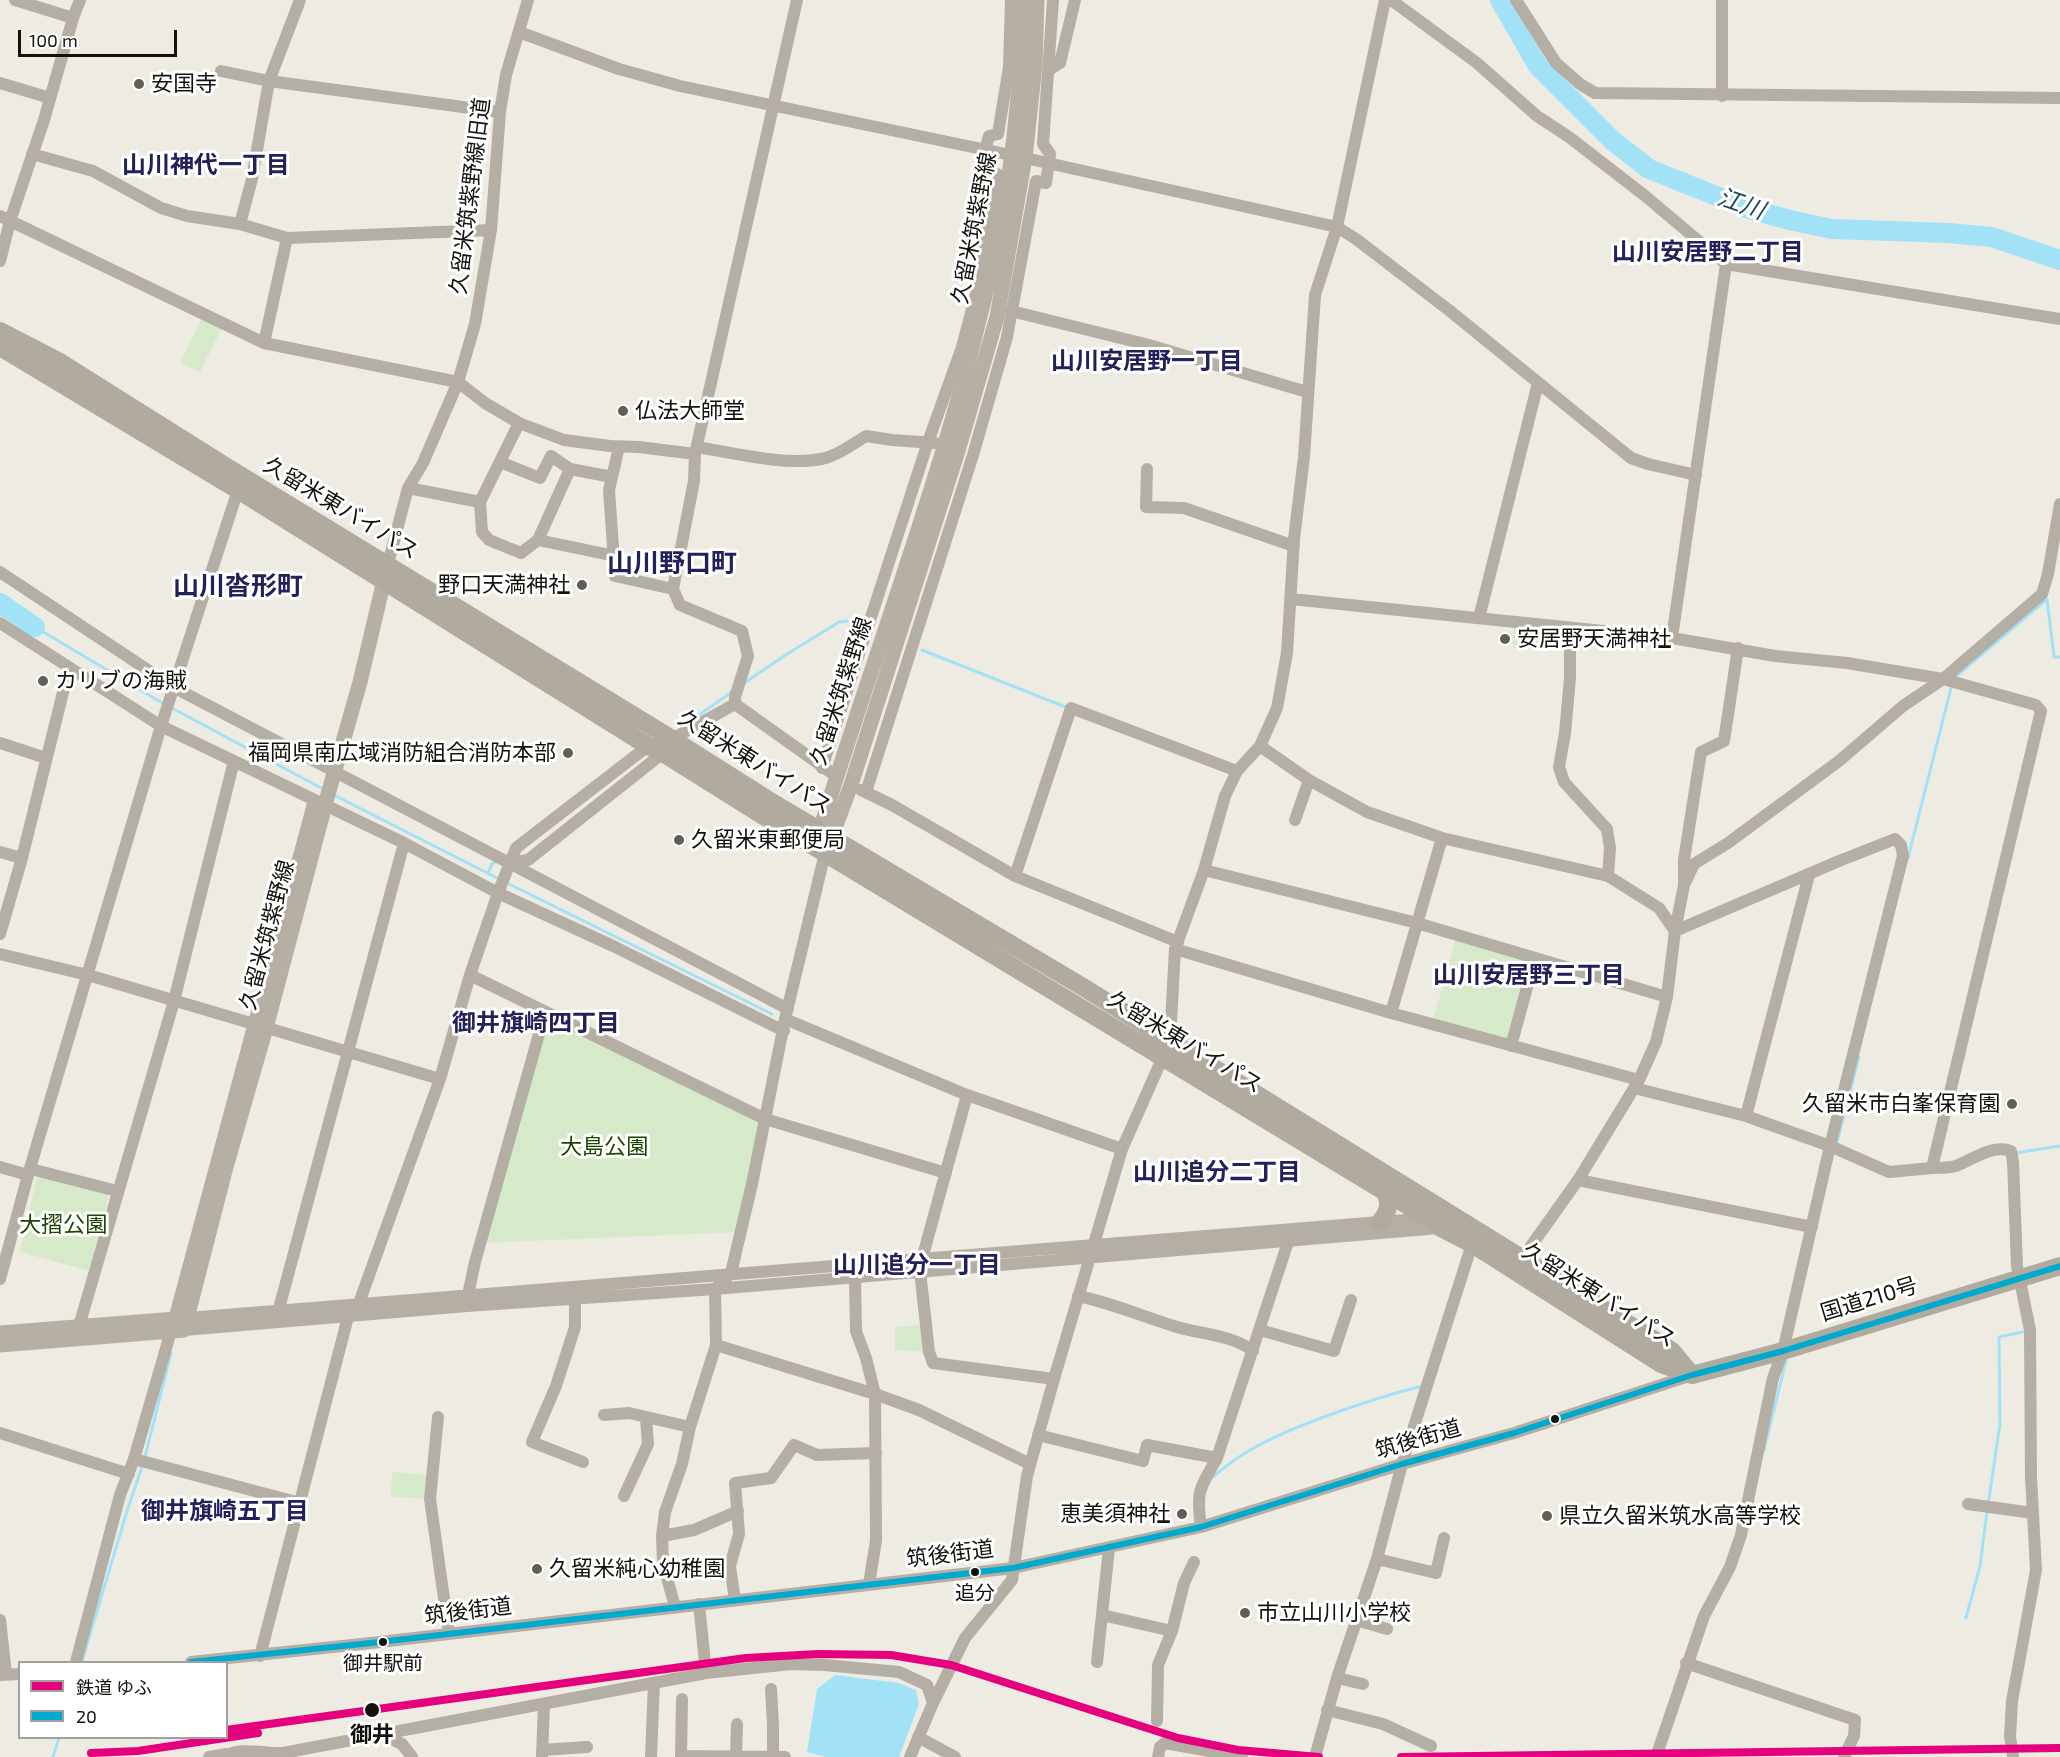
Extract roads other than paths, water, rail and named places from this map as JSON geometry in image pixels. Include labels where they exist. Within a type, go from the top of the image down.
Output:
[{"type":"highway","name":"久留米東バイパス","points":[[0,332],[60,362],[661,746],[826,840],[1518,1265],[1660,1364],[1692,1375]]},
{"type":"highway","name":"久留米東バイパス","points":[[0,347],[238,490],[386,572],[661,746]]},
{"type":"highway","name":"久留米東バイパス","points":[[1167,1049],[1385,1192],[1442,1218],[1472,1244],[1518,1265]]},
{"type":"highway","points":[[1380,1222],[1389,1207],[1389,1200],[1385,1192]]},
{"type":"highway","name":"国道210号","points":[[1692,1375],[1783,1351],[2060,1266]]},
{"type":"main road","name":"久留米筑紫野線","points":[[1018,156],[1024,0]]},
{"type":"main road","name":"久留米筑紫野線","points":[[826,840],[850,785],[958,450],[997,317],[1018,156],[1035,65],[1037,0]]},
{"type":"main road","name":"久留米筑紫野線","points":[[826,840],[836,776],[958,450]]},
{"type":"main road","name":"久留米筑紫野線","points":[[179,1324],[226,1167],[260,1026],[319,802],[334,775],[360,682],[386,572]]},
{"type":"main road","points":[[0,1333],[79,1326],[179,1324]]},
{"type":"main road","points":[[0,1345],[179,1324]]},
{"type":"street","points":[[15,0],[73,18]]},
{"type":"street","points":[[0,261],[5,218],[32,154],[80,0]]},
{"type":"street","points":[[240,224],[252,179],[269,81],[300,0]]},
{"type":"street","name":"久留米筑紫野線旧道","points":[[386,572],[408,488],[423,463],[458,382],[475,324],[491,230],[500,112],[506,75],[528,0]]},
{"type":"street","points":[[735,704],[735,697],[748,656],[742,631],[680,605],[673,589],[694,481],[696,451],[797,0]]},
{"type":"street","points":[[822,768],[928,442],[962,347],[976,290],[997,174],[988,170],[985,150],[989,136],[998,134],[1009,67],[1011,0]]},
{"type":"street","points":[[866,792],[958,450],[1007,337],[1036,181],[1046,183],[1050,154],[1042,144],[1053,0]]},
{"type":"street","points":[[1048,70],[1060,63],[1075,0]]},
{"type":"street","points":[[910,1757],[933,1702],[965,1638],[1012,1580],[1030,1464],[1078,1296],[1122,1149],[1167,1049],[1177,945],[1204,870],[1225,796],[1237,771],[1260,746],[1277,708],[1287,653],[1292,599],[1294,546],[1305,457],[1307,392],[1315,295],[1336,227],[1385,0]]},
{"type":"street","points":[[1391,0],[1477,63],[1537,116],[1644,195],[1726,264],[2060,319]]},
{"type":"street","points":[[1516,0],[1556,63],[1580,84],[1595,93],[2060,98]]},
{"type":"street","points":[[1722,0],[1722,96]]},
{"type":"street","points":[[519,32],[619,69],[680,86],[1018,156],[1336,227],[1356,239],[1441,303],[1630,458],[1696,475]]},
{"type":"street","points":[[221,71],[269,81],[500,112]]},
{"type":"street","points":[[0,82],[50,98]]},
{"type":"street","points":[[32,154],[93,171],[161,208],[187,216],[240,224],[288,238],[491,230]]},
{"type":"street","points":[[5,218],[264,343],[458,382],[485,403],[519,423],[564,440],[619,447],[696,451],[788,460],[822,459],[866,436],[928,442],[958,450]]},
{"type":"street","points":[[264,343],[288,238]]},
{"type":"street","points":[[1672,638],[1726,264]]},
{"type":"street","points":[[1011,312],[1149,345],[1307,392]]},
{"type":"street","points":[[1479,618],[1538,383]]},
{"type":"street","points":[[519,423],[480,502],[482,532],[489,540],[521,553],[538,540],[570,470]]},
{"type":"street","points":[[619,447],[609,490],[615,576],[673,589]]},
{"type":"street","points":[[500,462],[540,478],[551,456],[570,470],[612,477]]},
{"type":"street","points":[[1147,469],[1146,507],[1184,508],[1294,546]]},
{"type":"street","points":[[408,488],[480,502]]},
{"type":"street","points":[[0,1279],[161,726],[238,490]]},
{"type":"street","points":[[1684,885],[1694,864],[1728,843],[1839,761],[1903,706],[1943,679],[2042,594],[2048,574],[2060,504]]},
{"type":"street","points":[[538,540],[615,556]]},
{"type":"street","points":[[0,572],[175,688],[334,775],[511,863],[786,1020]]},
{"type":"street","points":[[1292,599],[1672,638],[1774,656],[1847,663],[1943,679],[2036,705],[2041,711],[1932,1168]]},
{"type":"street","points":[[0,623],[161,726],[404,843],[498,893],[613,946],[967,1095],[1122,1149]]},
{"type":"street","points":[[1570,628],[1570,678],[1565,733],[1559,766],[1564,782],[1607,829],[1610,848],[1608,876]]},
{"type":"street","points":[[1518,1265],[1578,1180],[1636,1084],[1656,1042],[1666,997],[1684,885],[1684,860],[1701,752],[1724,741],[1738,648]]},
{"type":"street","points":[[0,934],[22,858],[69,668]]},
{"type":"street","points":[[735,704],[836,776]]},
{"type":"street","points":[[511,863],[528,860],[661,746],[735,704]]},
{"type":"street","points":[[1015,876],[1071,708],[1237,771]]},
{"type":"street","points":[[0,744],[46,758]]},
{"type":"street","points":[[1260,746],[1309,780],[1367,812],[1442,838],[1608,876],[1659,908],[1675,931]]},
{"type":"street","points":[[79,1326],[174,1001],[234,761]]},
{"type":"street","points":[[1295,820],[1309,780]]},
{"type":"street","points":[[850,785],[1015,876],[1177,945],[1391,1013],[1746,1116],[1830,1146],[1889,1172],[1954,1167],[1978,1155],[2004,1149],[2011,1151],[2017,1266],[2030,1329],[2036,1570],[2012,1701],[2010,1736],[2013,1757]]},
{"type":"street","points":[[1391,1013],[1442,838]]},
{"type":"street","points":[[1656,1757],[1686,1663],[1704,1616],[1730,1567],[1741,1535],[1773,1378],[1783,1351],[1830,1146],[1903,856],[1901,845],[1895,839],[1675,931]]},
{"type":"street","points":[[675,1607],[663,1563],[662,1536],[665,1512],[682,1464],[690,1428],[716,1345],[715,1289],[731,1273],[826,840]]},
{"type":"street","points":[[277,1316],[404,843]]},
{"type":"street","points":[[0,852],[22,858]]},
{"type":"street","points":[[260,1656],[348,1317],[359,1303],[440,1079],[470,975],[498,893],[511,863]]},
{"type":"street","points":[[1204,870],[1417,923],[1666,997]]},
{"type":"street","points":[[1746,1116],[1809,875]]},
{"type":"street","points":[[0,954],[88,975],[440,1079]]},
{"type":"street","points":[[1511,1046],[1535,958]]},
{"type":"street","points":[[470,975],[765,1119],[946,1173]]},
{"type":"street","points":[[468,1295],[475,1262],[539,1034],[547,1014]]},
{"type":"street","points":[[967,1095],[921,1265],[925,1326],[933,1363],[1054,1379]]},
{"type":"street","points":[[0,1167],[117,1191]]},
{"type":"street","points":[[1578,1180],[1812,1227]]},
{"type":"street","points":[[1290,1236],[1380,1222],[1442,1218]]},
{"type":"street","points":[[76,1661],[120,1495],[134,1460],[179,1324],[277,1316],[359,1303],[731,1273],[921,1265],[1091,1252],[1290,1236],[1442,1218]]},
{"type":"street","points":[[1201,1527],[1197,1500],[1200,1488],[1217,1458],[1290,1236]]},
{"type":"street","points":[[1315,1757],[1337,1678],[1377,1559],[1402,1464],[1472,1244]]},
{"type":"street","points":[[277,1316],[348,1317],[715,1289],[855,1276],[921,1265]]},
{"type":"street","points":[[855,1276],[856,1331],[875,1394],[876,1540],[868,1585]]},
{"type":"street","points":[[1078,1296],[1243,1344],[1253,1351]]},
{"type":"street","points":[[575,1299],[575,1326],[556,1386],[532,1442],[583,1462]]},
{"type":"street","points":[[1260,1330],[1334,1351],[1351,1300]]},
{"type":"street","points":[[716,1345],[875,1394],[919,1410],[1030,1464]]},
{"type":"street","name":"筑後街道","points":[[202,1661],[1013,1568],[1201,1527],[1402,1464],[1514,1433],[1692,1375]]},
{"type":"street","points":[[604,1415],[629,1413],[690,1428]]},
{"type":"street","points":[[438,1417],[430,1499],[449,1634]]},
{"type":"street","points":[[624,1496],[648,1444],[646,1418]]},
{"type":"street","points":[[0,1433],[129,1474]]},
{"type":"street","points":[[1038,1435],[1143,1461],[1147,1445],[1217,1458]]},
{"type":"street","points":[[735,1600],[730,1566],[739,1534],[735,1483],[771,1478],[794,1445],[818,1455],[876,1453]]},
{"type":"street","points":[[134,1460],[300,1503]]},
{"type":"street","points":[[1968,1504],[2033,1514]]},
{"type":"street","points":[[662,1536],[694,1530],[738,1511]]},
{"type":"street","points":[[1377,1559],[1436,1573],[1444,1538]]},
{"type":"street","points":[[1096,1662],[1109,1548]]},
{"type":"street","points":[[1157,1721],[1158,1665],[1172,1631],[1184,1584],[1194,1562]]},
{"type":"street","points":[[699,1604],[706,1673]]},
{"type":"street","points":[[1102,1615],[1172,1631]]},
{"type":"street","points":[[0,1620],[3,1674]]},
{"type":"street","points":[[1356,1620],[1387,1629]]},
{"type":"street","points":[[1686,1663],[1855,1720],[1854,1736],[1844,1757]]},
{"type":"street","points":[[209,1757],[240,1752],[279,1755],[379,1733],[706,1673],[791,1664],[899,1672],[927,1685],[933,1702]]},
{"type":"street","points":[[1337,1678],[1363,1684]]},
{"type":"street","points":[[651,1757],[654,1683]]},
{"type":"street","points":[[682,1699],[681,1756],[779,1757],[773,1725],[771,1689]]},
{"type":"street","points":[[544,1704],[542,1753],[587,1747]]},
{"type":"street","points":[[1327,1710],[1383,1724],[1431,1746]]},
{"type":"street","points":[[736,1724],[736,1757]]},
{"type":"street","points":[[379,1733],[402,1744],[412,1757]]},
{"type":"street","points":[[918,1737],[955,1757]]},
{"type":"street","points":[[1158,1757],[1160,1747],[1165,1743],[1242,1757]]},
{"type":"water","points":[[835,1675],[898,1683],[916,1690],[919,1704],[899,1757],[825,1757],[807,1752],[817,1689]]},
{"type":"waterway","name":"江川","points":[[1500,0],[1538,66],[1613,141],[1649,169],[1749,209],[1794,221],[1832,229],[1949,233],[1992,237],[2060,260]]},
{"type":"waterway","points":[[1954,678],[2047,599],[2054,657],[2060,657]]},
{"type":"waterway","points":[[0,603],[35,627]]},
{"type":"waterway","points":[[743,684],[839,622],[847,621],[860,627]]},
{"type":"waterway","points":[[35,627],[164,704]]},
{"type":"waterway","points":[[922,650],[1068,708]]},
{"type":"waterway","points":[[1908,858],[1952,684]]},
{"type":"waterway","points":[[682,727],[733,691]]},
{"type":"waterway","points":[[170,707],[325,790]]},
{"type":"waterway","points":[[334,795],[499,879]]},
{"type":"waterway","points":[[488,873],[492,864],[497,861]]},
{"type":"waterway","points":[[505,882],[772,1014]]},
{"type":"waterway","points":[[1836,1146],[1859,1057]]},
{"type":"waterway","points":[[2015,1153],[2060,1146]]},
{"type":"waterway","points":[[1988,1505],[2000,1424],[1999,1337],[2023,1332]]},
{"type":"waterway","points":[[145,1457],[171,1353]]},
{"type":"waterway","points":[[1764,1450],[1787,1357]]},
{"type":"waterway","points":[[1213,1477],[1264,1442],[1292,1429],[1422,1386]]},
{"type":"waterway","points":[[82,1661],[143,1464]]},
{"type":"waterway","points":[[1966,1618],[1980,1566],[1987,1511]]},
{"type":"waterway","points":[[53,1757],[59,1739]]},
{"type":"rail line","name":"ゆふ","points":[[228,1730],[746,1658],[818,1654],[891,1655],[951,1665],[1178,1738],[1238,1750],[1319,1757]]},
{"type":"rail line","name":"ゆふ","points":[[228,1738],[258,1733]]},
{"type":"rail line","name":"ゆふ","points":[[91,1753],[138,1751],[218,1739]]},
{"type":"rail line","name":"ゆふ","points":[[1401,1757],[2060,1748]]},
{"type":"place","name":"安国寺","points":[[139,84]]},
{"type":"place","name":"仏法大師堂","points":[[623,411]]},
{"type":"place","name":"野口天満神社","points":[[582,585]]},
{"type":"place","name":"安居野天満神社","points":[[1505,639]]},
{"type":"place","name":"カリブの海賊","points":[[43,681]]},
{"type":"place","name":"福岡県南広域消防組合消防本部","points":[[568,753]]},
{"type":"place","name":"久留米東郵便局","points":[[679,840]]},
{"type":"place","name":"久留米市白峯保育園","points":[[2012,1104]]},
{"type":"place","name":"恵美須神社","points":[[1182,1514]]},
{"type":"place","name":"県立久留米筑水高等学校","points":[[1547,1516]]},
{"type":"place","name":"久留米純心幼稚園","points":[[537,1569]]},
{"type":"place","name":"追分","points":[[975,1572]]},
{"type":"place","name":"市立山川小学校","points":[[1245,1613]]},
{"type":"place","name":"御井駅前","points":[[383,1642]]},
{"type":"place","name":"御井","points":[[372,1710]]},
{"type":"district","name":"山川神代一丁目","points":[[206,165]]},
{"type":"district","name":"山川安居野二丁目","points":[[1708,252]]},
{"type":"district","name":"山川安居野一丁目","points":[[1147,361]]},
{"type":"district","name":"山川野口町","points":[[672,563]]},
{"type":"district","name":"山川沓形町","points":[[238,586]]},
{"type":"district","name":"山川安居野三丁目","points":[[1529,975]]},
{"type":"district","name":"御井旗崎四丁目","points":[[536,1023]]},
{"type":"district","name":"山川追分二丁目","points":[[1217,1172]]},
{"type":"district","name":"山川追分一丁目","points":[[917,1265]]},
{"type":"district","name":"御井旗崎五丁目","points":[[225,1511]]},
{"type":"park label","name":"大島公園","points":[[604,1147]]},
{"type":"park label","name":"大摺公園","points":[[63,1225]]}]
